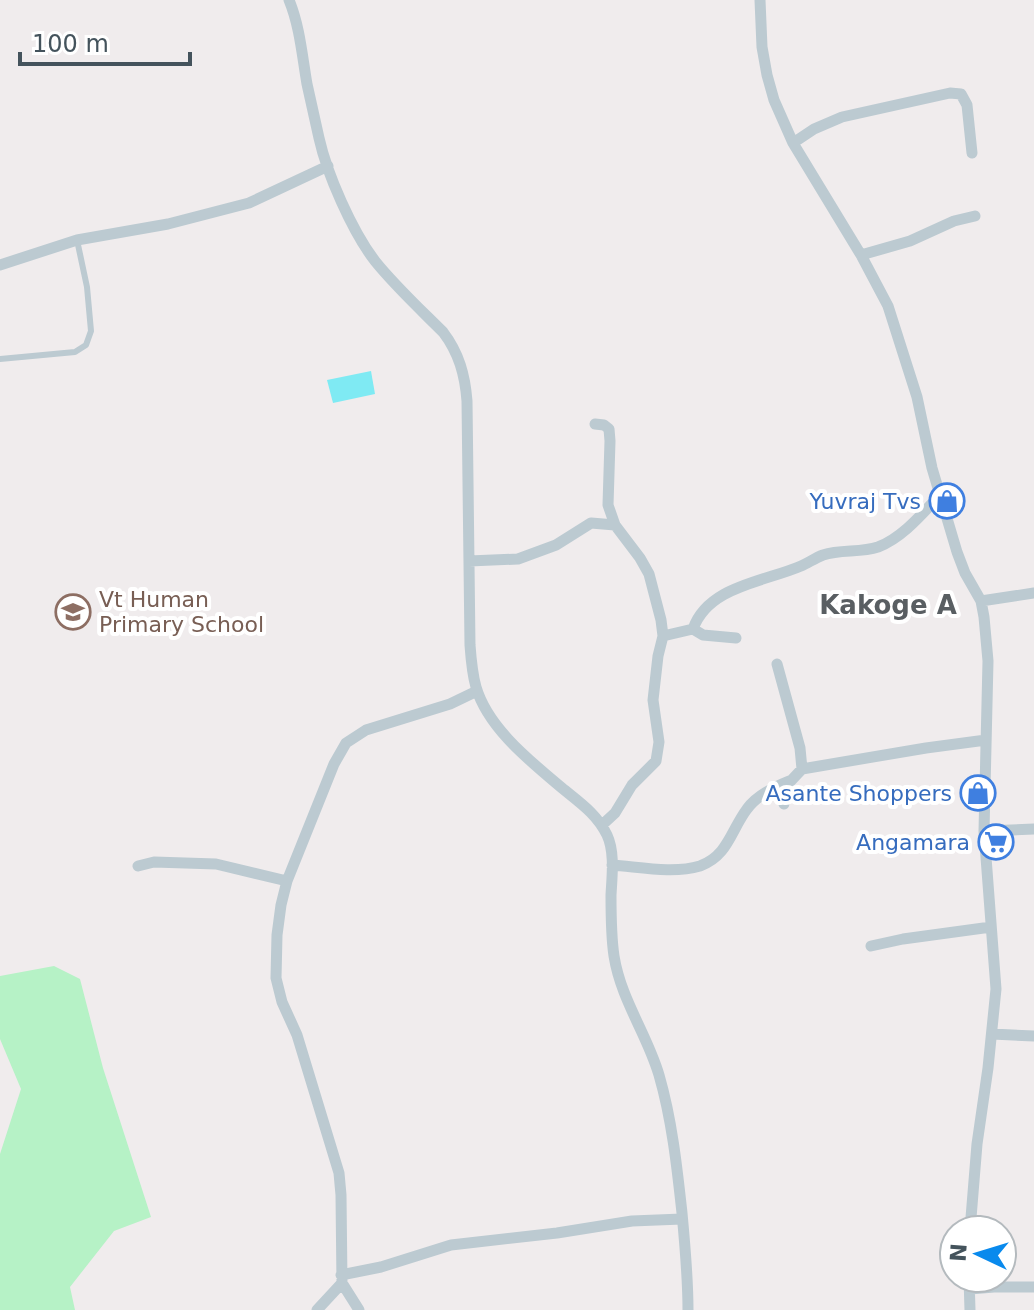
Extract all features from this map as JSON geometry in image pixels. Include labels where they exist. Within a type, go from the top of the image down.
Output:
[{"type":"street","points":[[289,0],[298,26],[320,142],[359,237],[375,261],[443,332],[461,364],[467,401],[470,645],[477,691],[498,726],[525,757],[596,816],[609,839],[613,954],[624,995],[659,1074],[668,1111],[682,1219],[688,1310]]},
{"type":"street","points":[[760,0],[762,47],[774,100],[793,143],[888,306],[917,397],[939,496],[965,573],[981,601],[988,640],[984,831],[996,989],[971,1214]]},
{"type":"street","points":[[793,143],[814,129],[842,117],[950,93],[961,94],[967,105],[972,153]]},
{"type":"street","points":[[0,265],[77,240],[168,224],[249,203],[328,166]]},
{"type":"street","points":[[861,255],[910,241],[954,221],[975,216]]},
{"type":"street","points":[[595,424],[609,429],[608,505],[615,525],[649,574],[663,636],[653,700],[659,742],[656,761],[632,785],[615,813],[602,825]]},
{"type":"street","points":[[693,629],[697,617],[712,600],[822,555],[880,546],[899,535],[939,496]]},
{"type":"street","points":[[469,561],[518,559],[556,545],[591,523],[608,505]]},
{"type":"street","points":[[591,523],[615,525]]},
{"type":"street","points":[[981,601],[1034,593]]},
{"type":"street","points":[[663,636],[693,629],[703,635],[736,638]]},
{"type":"street","points":[[777,664],[800,748],[802,769]]},
{"type":"street","points":[[359,1310],[341,1279],[339,1173],[297,1035],[282,1002],[276,978],[281,905],[287,881],[334,764],[346,743],[366,730],[450,704],[477,691]]},
{"type":"street","points":[[612,865],[680,869],[713,860],[725,849],[748,807],[802,769],[986,740]]},
{"type":"street","points":[[784,804],[789,781]]},
{"type":"street","points":[[984,831],[1034,829]]},
{"type":"street","points":[[138,866],[154,862],[216,864],[287,881]]},
{"type":"street","points":[[871,946],[991,927]]},
{"type":"street","points":[[992,1034],[1034,1036]]},
{"type":"street","points":[[317,1310],[341,1279],[451,1245],[632,1221],[682,1219]]},
{"type":"lane","points":[[0,359],[75,352],[86,345],[91,331],[87,287],[77,240]]},
{"type":"green space","points":[[54,966],[80,979],[103,1068],[151,1217],[114,1231],[70,1287],[75,1310],[0,1310],[0,1154],[21,1089],[0,1039],[0,976]]},
{"type":"water","points":[[371,371],[375,394],[333,403],[327,380]]},
{"type":"place","name":"Yuvraj Tvs","points":[[947,501]]},
{"type":"place","name":"Vt Human Primary School","points":[[73,612]]},
{"type":"place","name":"Asante Shoppers","points":[[978,793]]},
{"type":"place","name":"Angamara","points":[[996,842]]},
{"type":"district","name":"Kakoge A","points":[[888,605]]}]
